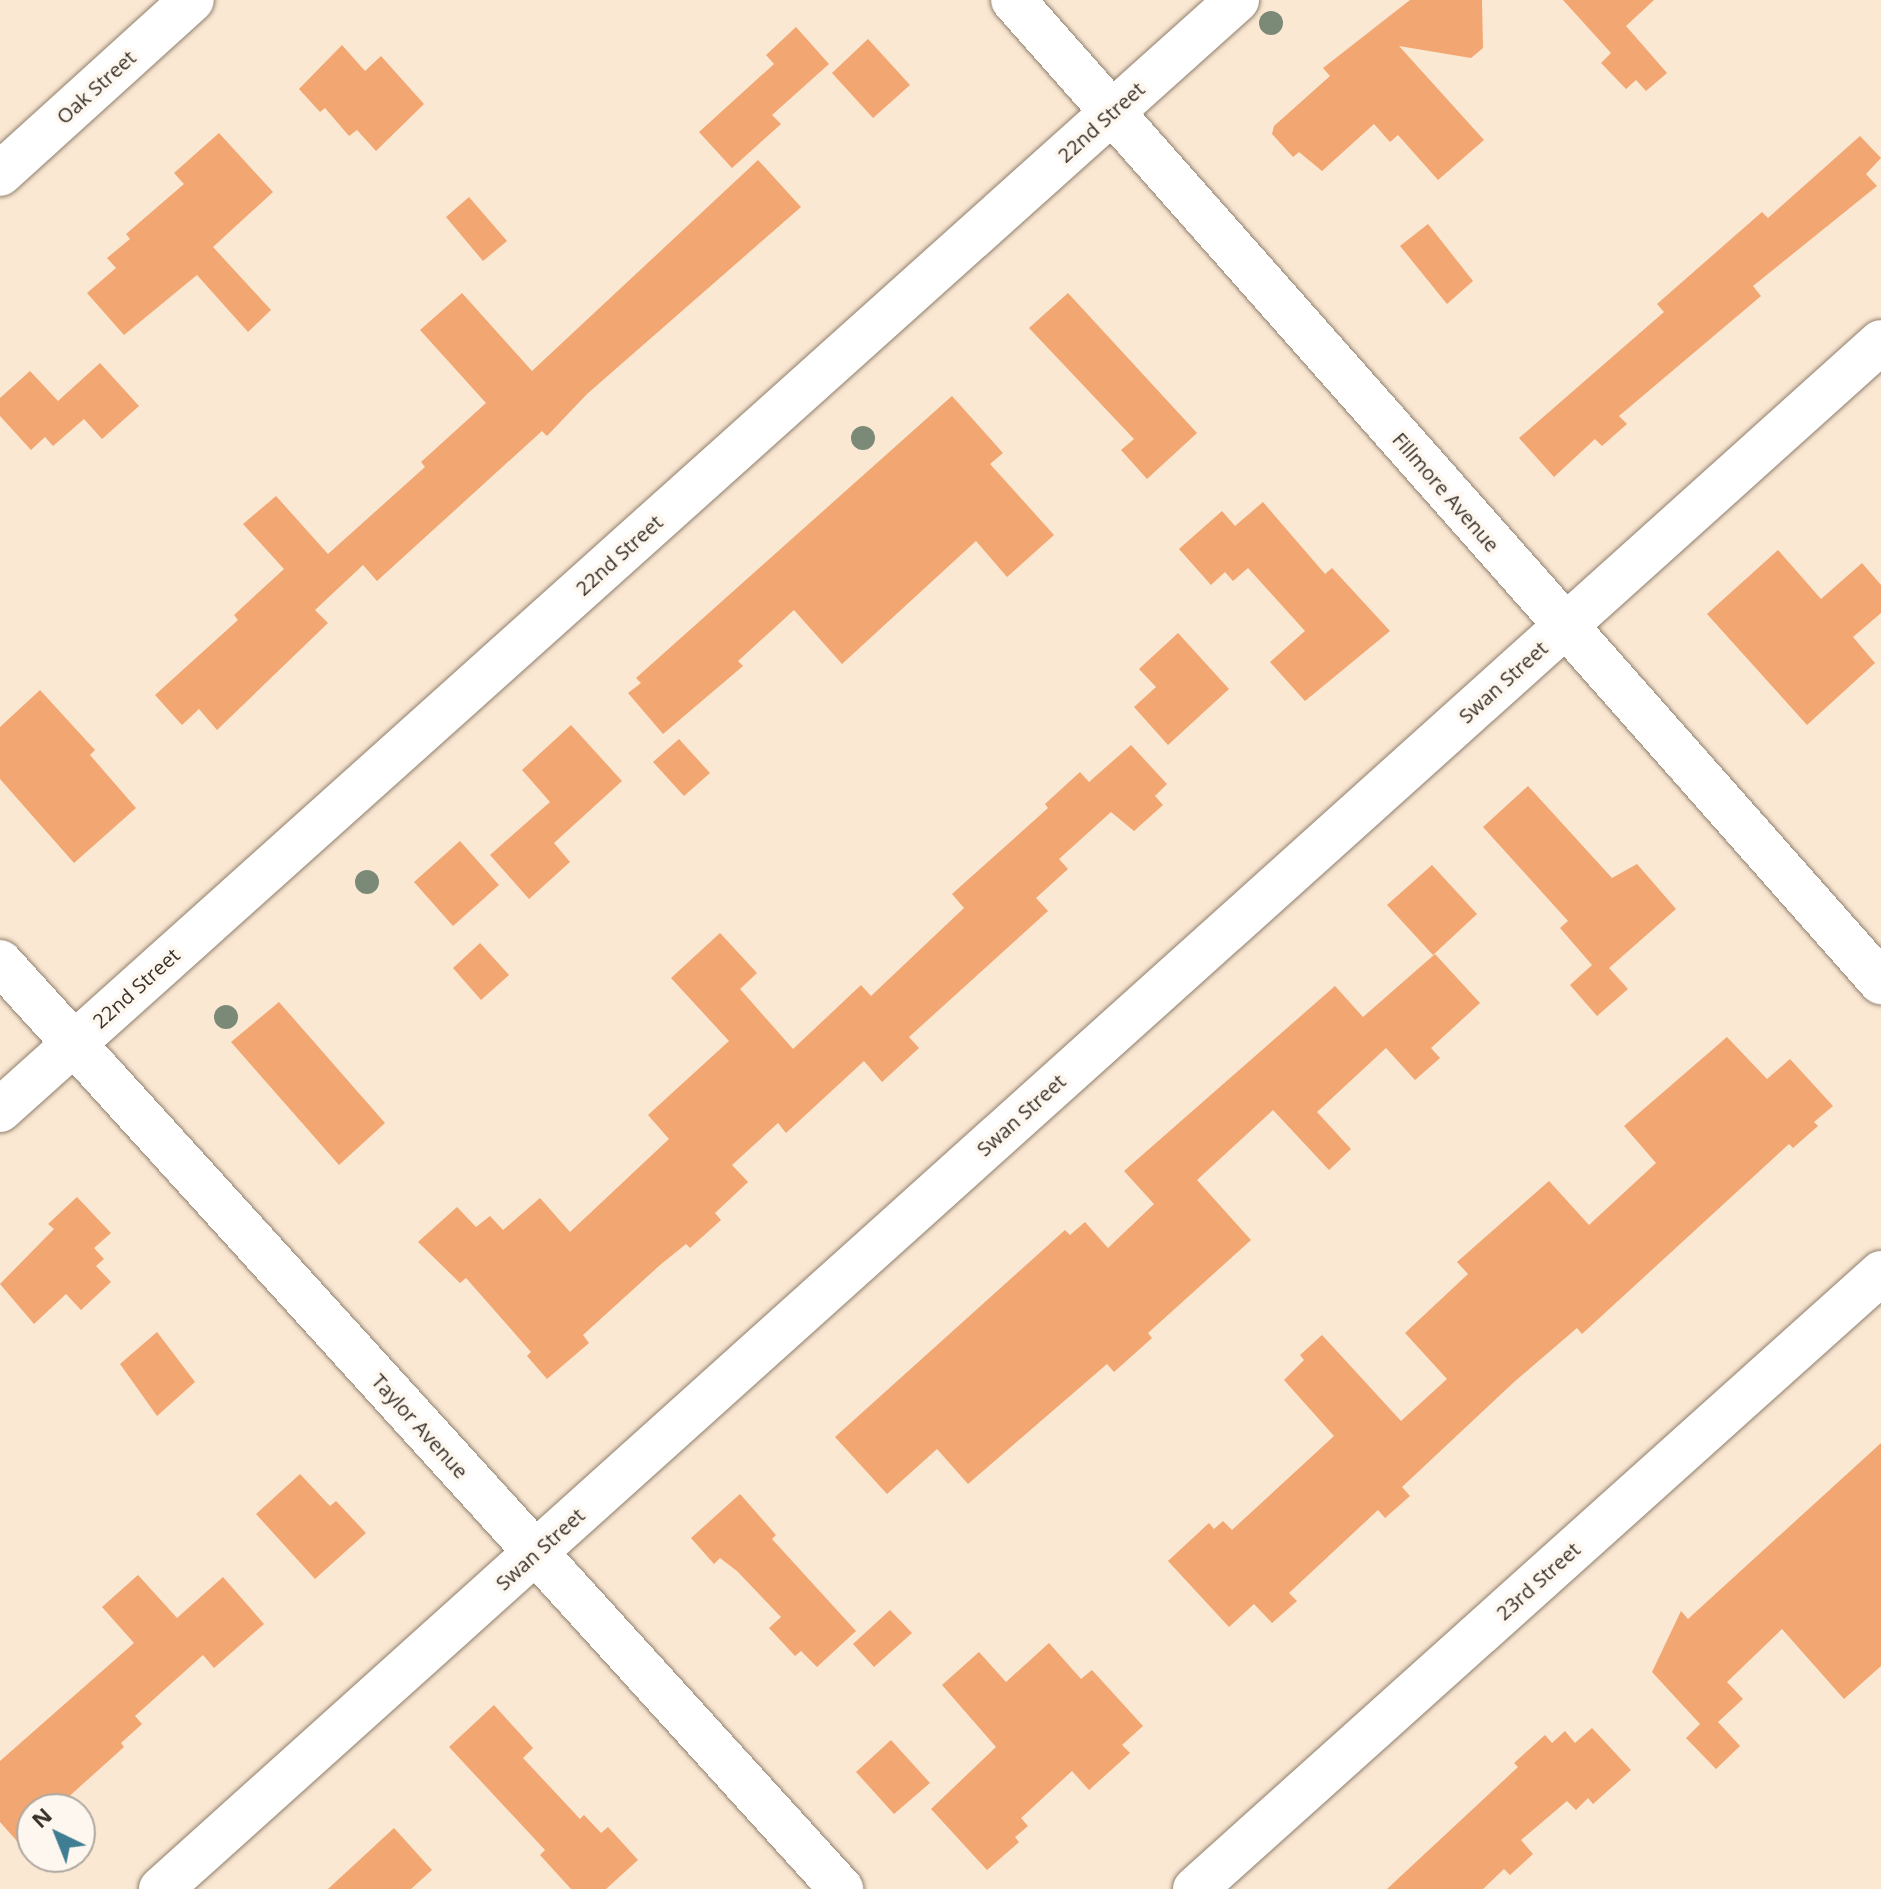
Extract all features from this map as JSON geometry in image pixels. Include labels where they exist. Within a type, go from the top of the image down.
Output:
[{"type":"street","name":"Oak Street","points":[[0,174],[192,0]]},
{"type":"street","name":"Fillmore Avenue","points":[[1013,0],[1563,627],[1881,982]]},
{"type":"street","name":"22nd Street","points":[[0,1110],[1237,0]]},
{"type":"street","name":"Swan Street","points":[[161,1889],[1881,342]]},
{"type":"street","name":"Taylor Avenue","points":[[0,962],[841,1889]]},
{"type":"street","name":"23rd Street","points":[[1195,1889],[1881,1273]]},
{"type":"building","points":[[1410,0],[1482,0],[1483,48],[1471,58],[1399,46],[1484,140],[1438,180],[1398,135],[1390,142],[1374,124],[1322,171],[1299,152],[1293,157],[1272,134],[1274,126],[1330,76],[1323,68]]},
{"type":"building","points":[[1563,0],[1654,0],[1626,26],[1667,73],[1646,91],[1636,80],[1626,89],[1601,63],[1611,53]]},
{"type":"building","points":[[796,27],[829,64],[772,115],[781,124],[732,168],[699,132],[774,64],[766,55]]},
{"type":"building","points":[[868,39],[910,85],[873,118],[832,73]]},
{"type":"building","points":[[342,45],[365,71],[381,56],[424,104],[376,151],[357,130],[349,136],[325,108],[320,112],[299,89]]},
{"type":"building","points":[[219,133],[273,192],[213,247],[271,310],[248,332],[197,275],[124,335],[87,293],[116,268],[107,258],[130,239],[126,234],[184,184],[174,173]]},
{"type":"building","points":[[1860,136],[1881,158],[1866,174],[1877,186],[1753,286],[1761,296],[1619,416],[1627,424],[1602,446],[1595,439],[1554,477],[1519,438],[1664,312],[1657,304],[1762,212],[1768,218]]},
{"type":"building","points":[[758,160],[801,207],[587,394],[547,436],[542,431],[377,581],[363,565],[315,610],[328,623],[217,730],[199,709],[182,725],[155,695],[238,620],[234,615],[284,569],[243,524],[276,496],[328,554],[425,467],[421,462],[486,403],[420,330],[462,293],[532,371]]},
{"type":"building","points":[[469,197],[507,241],[483,261],[446,217]]},
{"type":"building","points":[[1428,224],[1473,281],[1447,304],[1400,246]]},
{"type":"building","points":[[1068,293],[1197,433],[1147,479],[1121,450],[1134,439],[1029,328]]},
{"type":"building","points":[[100,363],[139,406],[102,439],[84,419],[53,446],[45,437],[31,450],[0,416],[0,398],[30,371],[58,401]]},
{"type":"building","points":[[952,396],[1003,453],[990,464],[1054,535],[1007,577],[976,541],[842,664],[794,610],[738,661],[743,666],[663,734],[628,693],[641,683],[636,678]]},
{"type":"building","points":[[1263,502],[1325,574],[1332,568],[1390,631],[1305,701],[1270,662],[1305,631],[1248,568],[1233,581],[1225,572],[1211,585],[1179,549],[1222,511],[1235,526]]},
{"type":"building","points":[[1778,550],[1821,599],[1862,563],[1881,585],[1881,613],[1853,637],[1875,663],[1807,725],[1707,614]]},
{"type":"building","points":[[1178,633],[1229,689],[1168,745],[1134,707],[1156,687],[1139,669]]},
{"type":"building","points":[[40,690],[95,750],[90,755],[136,808],[74,863],[0,779],[0,727]]},
{"type":"building","points":[[571,725],[622,781],[554,843],[570,862],[529,899],[490,855],[550,802],[522,770]]},
{"type":"building","points":[[679,739],[710,773],[684,796],[653,762]]},
{"type":"building","points":[[1131,745],[1167,784],[1155,796],[1163,805],[1134,831],[1111,812],[1059,859],[1068,869],[1036,898],[1048,911],[909,1037],[919,1048],[882,1082],[864,1061],[786,1133],[778,1123],[732,1165],[748,1182],[715,1213],[721,1220],[690,1248],[686,1244],[660,1265],[583,1335],[589,1343],[547,1379],[527,1356],[531,1352],[466,1278],[460,1283],[418,1242],[457,1207],[476,1227],[490,1216],[503,1230],[540,1198],[570,1232],[669,1139],[648,1115],[729,1041],[671,978],[720,933],[757,973],[740,989],[793,1049],[861,985],[871,996],[964,908],[952,894],[1048,808],[1045,804],[1080,772],[1089,782]]},
{"type":"building","points":[[1528,786],[1612,878],[1637,864],[1676,909],[1609,968],[1628,989],[1597,1016],[1570,985],[1592,965],[1560,928],[1568,921],[1483,827]]},
{"type":"building","points":[[460,841],[499,885],[453,926],[414,882]]},
{"type":"building","points":[[1432,865],[1477,914],[1433,955],[1387,905]]},
{"type":"building","points":[[480,943],[509,975],[481,1000],[453,968]]},
{"type":"building","points":[[1435,954],[1480,1003],[1431,1048],[1440,1058],[1415,1080],[1386,1048],[1317,1112],[1351,1149],[1329,1170],[1273,1110],[1197,1180],[1251,1240],[1148,1333],[1152,1338],[1114,1372],[1107,1364],[968,1484],[937,1449],[887,1494],[835,1437],[1065,1230],[1070,1235],[1085,1222],[1108,1248],[1154,1204],[1124,1171],[1335,986],[1363,1017]]},
{"type":"building","points":[[279,1002],[385,1123],[339,1165],[231,1042]]},
{"type":"building","points":[[1727,1037],[1767,1079],[1790,1059],[1833,1106],[1814,1122],[1818,1126],[1793,1148],[1789,1144],[1582,1334],[1577,1328],[1514,1382],[1402,1487],[1410,1496],[1385,1518],[1378,1510],[1289,1593],[1297,1601],[1272,1623],[1254,1604],[1229,1627],[1168,1561],[1209,1523],[1214,1529],[1223,1521],[1232,1530],[1334,1436],[1284,1380],[1304,1360],[1300,1355],[1322,1335],[1401,1421],[1447,1379],[1405,1333],[1468,1274],[1457,1262],[1549,1181],[1589,1225],[1656,1163],[1624,1126]]},
{"type":"building","points":[[77,1197],[111,1233],[94,1248],[104,1259],[96,1266],[111,1282],[81,1310],[66,1294],[34,1324],[0,1284],[54,1229],[48,1224]]},
{"type":"building","points":[[157,1332],[195,1382],[157,1416],[120,1364]]},
{"type":"building","points":[[1881,1443],[1881,1666],[1844,1699],[1782,1629],[1727,1682],[1743,1699],[1718,1722],[1740,1746],[1716,1769],[1686,1738],[1700,1724],[1652,1672],[1681,1611],[1688,1619]]},
{"type":"building","points":[[300,1474],[330,1506],[336,1501],[366,1533],[315,1579],[256,1514]]},
{"type":"building","points":[[740,1494],[776,1535],[772,1539],[856,1631],[817,1667],[801,1651],[795,1656],[769,1628],[781,1617],[737,1571],[720,1558],[714,1564],[691,1538]]},
{"type":"building","points":[[138,1575],[177,1618],[223,1577],[264,1624],[214,1668],[203,1655],[135,1716],[142,1724],[121,1743],[124,1747],[73,1793],[16,1793],[16,1840],[0,1822],[0,1761],[134,1643],[102,1607]]},
{"type":"building","points":[[890,1610],[912,1633],[874,1667],[853,1644]]},
{"type":"building","points":[[1049,1643],[1081,1679],[1092,1670],[1143,1726],[1122,1745],[1130,1753],[1089,1790],[1072,1771],[1021,1818],[1028,1826],[1015,1837],[1019,1842],[987,1870],[931,1809],[996,1747],[942,1685],[979,1652],[1006,1682]]},
{"type":"building","points":[[494,1705],[533,1748],[523,1758],[580,1819],[584,1815],[601,1833],[608,1827],[638,1860],[606,1889],[571,1889],[540,1855],[545,1850],[449,1747]]},
{"type":"building","points":[[1592,1728],[1631,1770],[1593,1804],[1588,1798],[1576,1810],[1567,1801],[1521,1840],[1533,1854],[1510,1875],[1504,1869],[1483,1889],[1387,1889],[1518,1767],[1514,1763],[1545,1735],[1552,1743],[1565,1731],[1575,1743]]},
{"type":"building","points":[[891,1740],[930,1783],[894,1814],[856,1772]]},
{"type":"building","points":[[394,1828],[432,1870],[411,1889],[328,1889]]}]
